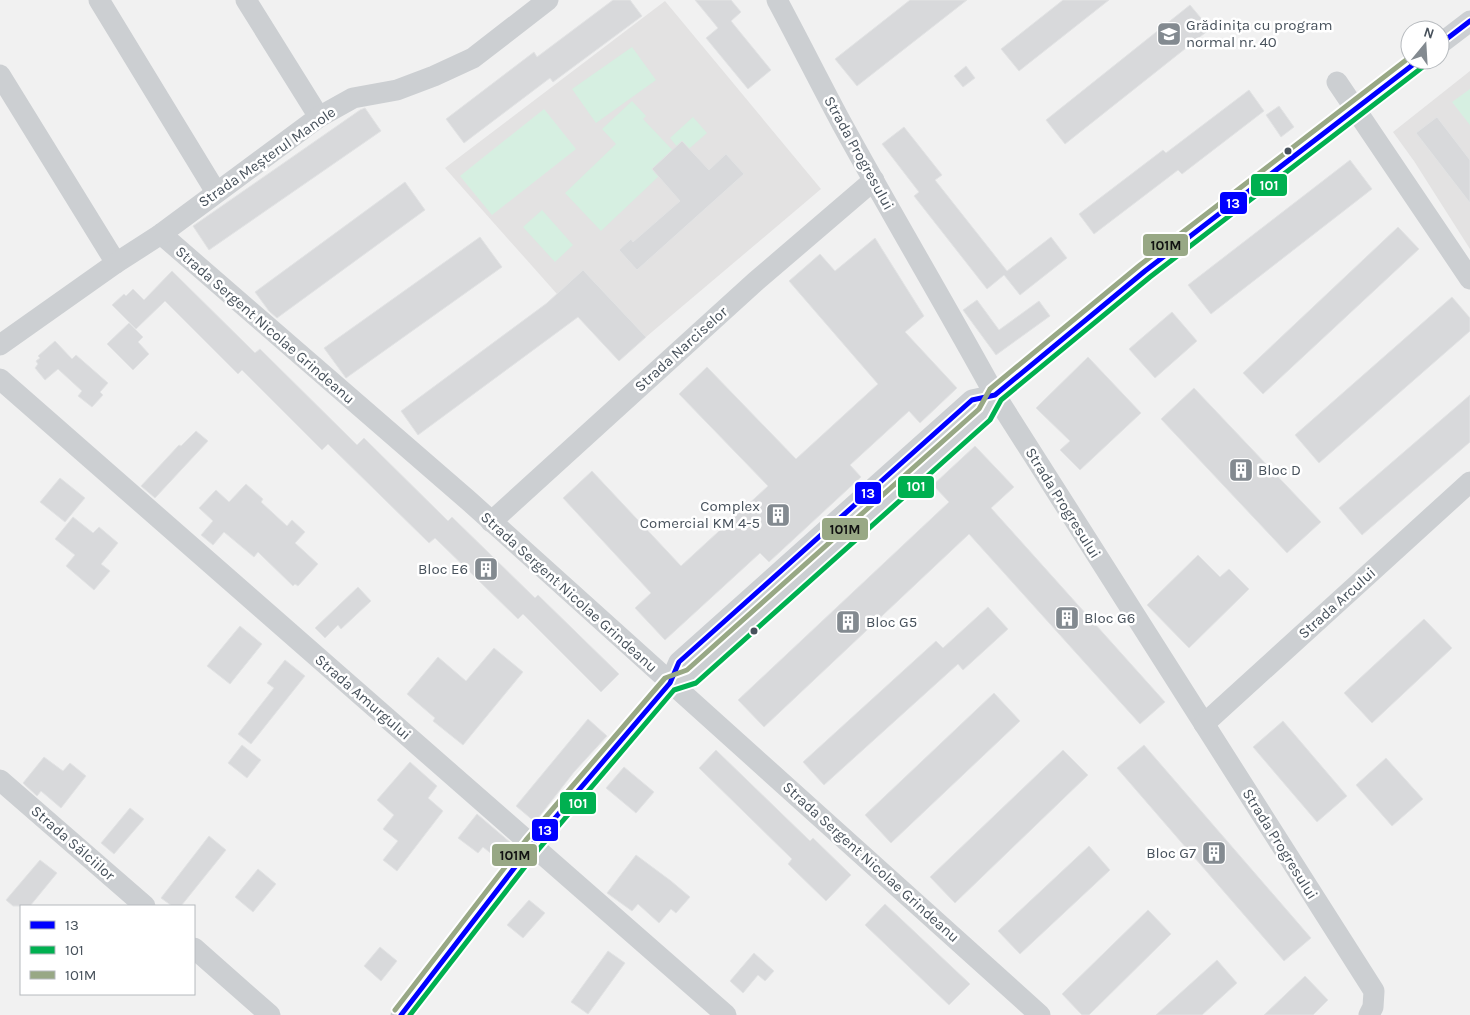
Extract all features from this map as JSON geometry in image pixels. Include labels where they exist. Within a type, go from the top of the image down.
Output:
[{"type":"street","points":[[99,0],[216,192]]},
{"type":"street","points":[[246,0],[319,117]]},
{"type":"street","name":"Strada Meșterul Manole","points":[[0,345],[116,263],[161,234],[319,117],[352,98],[396,90],[434,76],[473,58],[548,0]]},
{"type":"street","name":"Strada Progresului","points":[[777,0],[874,180],[950,312],[994,395],[1374,991],[1373,1007],[1369,1015]]},
{"type":"street","points":[[1450,36],[1470,21]]},
{"type":"street","points":[[401,1015],[532,845],[670,683],[691,677],[742,632],[985,414],[994,395],[1146,272],[1406,70]]},
{"type":"street","points":[[0,75],[116,263]]},
{"type":"street","points":[[1337,82],[1470,279]]},
{"type":"street","name":"Strada Narciselor","points":[[491,522],[748,288],[874,180]]},
{"type":"street","name":"Strada Sergent Nicolae Grindeanu","points":[[161,234],[469,501],[1040,1015]]},
{"type":"street","name":"Strada Amurgului","points":[[0,379],[726,1015]]},
{"type":"street","name":"Strada Arcului","points":[[1204,724],[1470,482]]},
{"type":"street","name":"Strada Sălciilor","points":[[0,780],[144,905]]},
{"type":"street","points":[[195,949],[270,1015]]},
{"type":"shaded area","points":[[665,1],[821,189],[646,337],[583,270],[557,294],[445,168]]},
{"type":"shaded area","points":[[1470,71],[1470,249],[1414,161],[1393,132]]},
{"type":"green space","points":[[632,47],[656,80],[596,123],[572,89]]},
{"type":"green space","points":[[1470,89],[1470,125],[1452,102]]},
{"type":"green space","points":[[632,101],[646,116],[643,119],[679,157],[601,231],[565,193],[616,144],[602,129]]},
{"type":"green space","points":[[544,109],[576,149],[492,215],[460,176]]},
{"type":"green space","points":[[693,117],[707,133],[683,154],[670,138]]},
{"type":"green space","points":[[542,210],[573,245],[555,262],[523,227]]},
{"type":"building","points":[[613,0],[630,0],[642,16],[553,82],[550,78],[464,143],[446,119],[534,52],[537,57]]},
{"type":"building","points":[[695,0],[731,0],[741,12],[731,21],[771,70],[748,89],[706,38],[718,28]]},
{"type":"building","points":[[910,0],[967,0],[857,86],[835,59]]},
{"type":"building","points":[[1063,0],[1109,0],[1019,71],[1001,49]]},
{"type":"building","points":[[1190,5],[1210,29],[1065,144],[1046,120]]},
{"type":"building","points":[[966,66],[975,78],[963,87],[954,76]]},
{"type":"building","points":[[1249,90],[1264,111],[1182,174],[1178,170],[1094,234],[1079,214],[1163,150],[1166,153]]},
{"type":"building","points":[[1279,106],[1294,127],[1281,137],[1266,115]]},
{"type":"building","points":[[365,108],[381,131],[209,250],[193,226]]},
{"type":"building","points":[[1437,117],[1470,160],[1470,203],[1416,133]]},
{"type":"building","points":[[904,127],[942,175],[935,180],[1007,271],[1051,237],[1067,258],[1020,295],[1004,275],[987,289],[914,196],[919,192],[882,144]]},
{"type":"building","points":[[682,141],[709,170],[726,154],[744,174],[637,270],[619,250],[631,239],[633,242],[680,201],[652,169]]},
{"type":"building","points":[[1350,160],[1372,189],[1211,314],[1188,285]]},
{"type":"building","points":[[405,182],[425,210],[277,318],[269,311],[255,292]]},
{"type":"building","points":[[1398,227],[1419,249],[1263,394],[1243,373]]},
{"type":"building","points":[[480,237],[502,267],[346,378],[324,348]]},
{"type":"building","points":[[875,238],[924,316],[905,332],[957,388],[920,423],[909,411],[850,465],[861,477],[769,562],[760,553],[665,640],[635,608],[651,593],[563,498],[592,471],[681,566],[768,486],[679,394],[707,367],[796,459],[878,384],[789,281],[820,254],[835,271]]},
{"type":"building","points":[[583,270],[646,337],[619,361],[578,317],[418,435],[401,411],[547,303]]},
{"type":"building","points":[[172,271],[255,353],[260,349],[357,445],[364,438],[448,521],[452,517],[535,598],[538,595],[619,674],[601,692],[523,614],[518,619],[435,538],[429,543],[328,444],[322,450],[242,370],[238,374],[165,301],[136,329],[112,305],[133,289],[144,300]]},
{"type":"building","points":[[1452,297],[1470,318],[1470,331],[1319,463],[1295,435]]},
{"type":"building","points":[[977,300],[999,330],[1039,301],[1050,316],[996,355],[963,310]]},
{"type":"building","points":[[1172,312],[1197,341],[1155,378],[1129,349]]},
{"type":"building","points":[[129,323],[143,337],[138,342],[149,354],[133,370],[107,344]]},
{"type":"building","points":[[55,341],[72,359],[76,355],[108,383],[100,392],[103,395],[92,407],[78,396],[82,391],[58,369],[45,380],[35,368],[38,364],[36,361],[40,358],[38,356]]},
{"type":"building","points":[[1088,357],[1141,413],[1080,470],[1060,450],[1070,441],[1036,408]]},
{"type":"building","name":"Bloc D","points":[[1194,388],[1321,522],[1287,553],[1161,419]]},
{"type":"building","points":[[1470,395],[1470,442],[1362,535],[1339,508]]},
{"type":"building","points":[[196,431],[208,441],[155,498],[141,486],[179,445],[181,446]]},
{"type":"building","points":[[975,446],[1014,487],[991,508],[1165,702],[1140,724],[969,534],[764,727],[738,700],[949,502],[933,485]]},
{"type":"building","points":[[60,478],[85,498],[65,522],[40,502]]},
{"type":"building","points":[[246,484],[263,499],[261,502],[287,526],[292,520],[305,532],[295,543],[318,564],[298,586],[295,584],[293,586],[258,552],[254,557],[224,532],[213,545],[201,535],[213,521],[199,508],[216,490],[229,502]]},
{"type":"building","points":[[73,517],[93,533],[99,527],[118,543],[101,564],[110,571],[94,590],[66,566],[75,555],[55,539]]},
{"type":"building","points":[[1198,555],[1220,577],[1229,569],[1249,589],[1189,648],[1147,605]]},
{"type":"building","points":[[358,587],[371,601],[341,629],[338,625],[325,638],[315,628]]},
{"type":"building","points":[[988,607],[1008,629],[963,670],[958,664],[824,785],[803,762],[936,641],[943,648]]},
{"type":"building","points":[[1424,619],[1452,648],[1372,723],[1344,693]]},
{"type":"building","points":[[240,626],[262,644],[230,684],[207,666]]},
{"type":"building","points":[[494,648],[523,672],[463,745],[433,721],[435,718],[407,694],[438,657],[466,681]]},
{"type":"building","points":[[285,660],[305,676],[251,744],[238,734],[274,688],[267,683]]},
{"type":"building","points":[[994,693],[1020,721],[891,843],[865,815]]},
{"type":"building","points":[[588,719],[607,736],[574,772],[535,822],[516,806]]},
{"type":"building","points":[[1283,721],[1347,796],[1317,822],[1253,747]]},
{"type":"building","points":[[242,745],[261,760],[247,778],[228,763]]},
{"type":"building","name":"Bloc G7","points":[[1144,745],[1311,938],[1284,961],[1117,768]]},
{"type":"building","points":[[716,750],[810,841],[813,838],[851,875],[826,901],[788,864],[792,859],[699,768]]},
{"type":"building","points":[[1063,750],[1088,775],[955,903],[930,877]]},
{"type":"building","points":[[44,757],[63,771],[70,763],[86,776],[61,808],[41,791],[37,796],[23,783]]},
{"type":"building","points":[[1386,758],[1423,799],[1392,826],[1356,785]]},
{"type":"building","points":[[410,762],[437,786],[428,798],[443,811],[397,871],[383,860],[398,841],[383,829],[394,815],[377,800]]},
{"type":"building","points":[[624,767],[654,792],[636,813],[606,788]]},
{"type":"building","points":[[130,808],[144,819],[114,854],[101,843]]},
{"type":"building","points":[[477,814],[511,843],[498,859],[483,847],[478,853],[458,838]]},
{"type":"building","points":[[209,836],[226,850],[182,905],[171,905],[161,898]]},
{"type":"building","points":[[1089,846],[1110,870],[1020,954],[998,931]]},
{"type":"building","points":[[636,855],[690,897],[676,913],[671,909],[659,923],[638,904],[632,911],[607,893]]},
{"type":"building","points":[[40,860],[57,873],[31,905],[13,906],[6,900]]},
{"type":"building","points":[[258,869],[276,884],[253,912],[235,897]]},
{"type":"building","points":[[529,900],[545,913],[523,938],[507,925]]},
{"type":"building","points":[[885,904],[970,984],[949,1005],[865,925]]},
{"type":"building","points":[[1148,910],[1171,934],[1089,1015],[1082,1015],[1062,994]]},
{"type":"building","points":[[380,947],[397,961],[381,981],[364,966]]},
{"type":"building","points":[[608,951],[625,963],[588,1014],[571,1002]]},
{"type":"building","points":[[754,953],[774,971],[765,981],[758,975],[743,993],[730,981]]},
{"type":"building","points":[[1217,960],[1237,983],[1202,1015],[1156,1015]]},
{"type":"building","points":[[1305,976],[1328,1000],[1313,1015],[1264,1015]]},
{"type":"transit line","name":"13","points":[[1450,36],[1470,21]]},
{"type":"transit line","name":"101M","points":[[395,1010],[526,840],[665,678],[687,670],[979,409],[990,389],[1140,265],[1400,65]]},
{"type":"transit line","name":"13","points":[[401,1015],[532,845],[670,683],[679,662],[972,400],[995,395],[1145,271],[1406,70]]},
{"type":"transit line","name":"101","points":[[410,1015],[538,850],[674,690],[696,683],[990,420],[1001,400],[1150,277],[1419,70]]},
{"type":"place","name":"Grădinița cu program normal nr. 40","points":[[1169,34]]},
{"type":"place","name":"Bloc D","points":[[1241,470]]},
{"type":"place","name":"Complex Comercial KM 4-5","points":[[778,515]]},
{"type":"place","name":"Bloc E6","points":[[486,569]]},
{"type":"place","name":"Bloc G6","points":[[1067,618]]},
{"type":"place","name":"Bloc G5","points":[[848,622]]},
{"type":"place","name":"Bloc G7","points":[[1214,853]]}]
